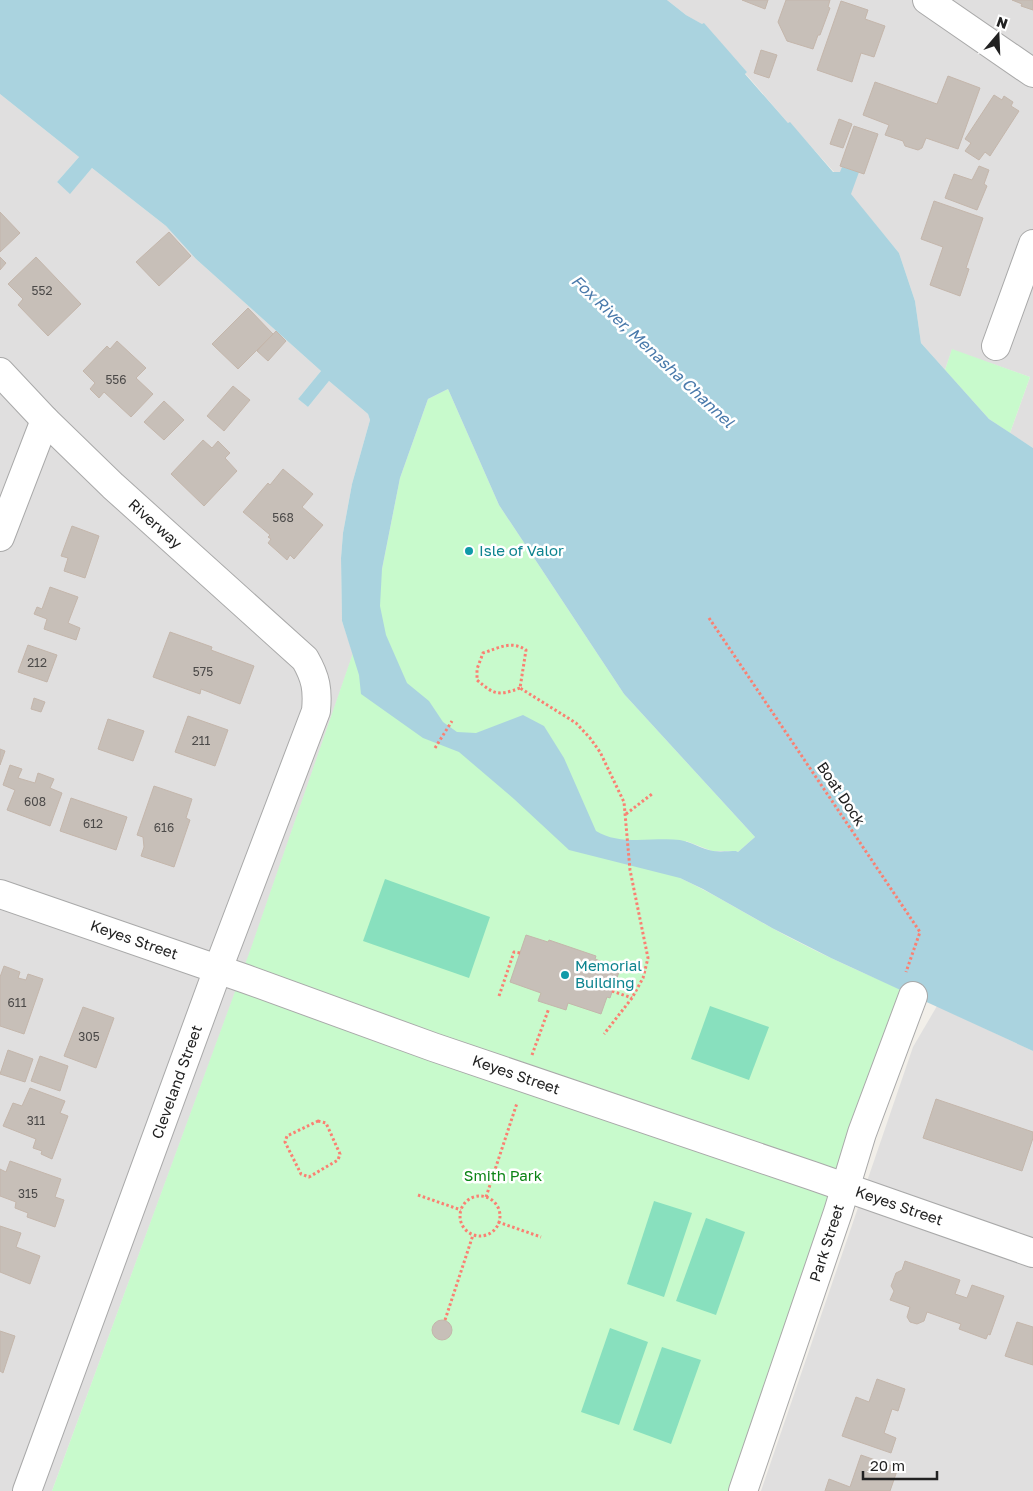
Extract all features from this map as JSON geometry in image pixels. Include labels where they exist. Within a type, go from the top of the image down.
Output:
[{"type":"street","points":[[927,0],[1033,73]]},
{"type":"street","points":[[996,346],[1026,288],[1033,244]]},
{"type":"street","name":"Riverway","points":[[0,372],[45,420],[113,486],[305,659],[313,672]]},
{"type":"street","points":[[0,537],[45,420]]},
{"type":"street","name":"Cleveland Street","points":[[27,1491],[218,969],[316,712],[318,693],[313,672]]},
{"type":"street","name":"Keyes Street","points":[[0,894],[218,969],[433,1047],[1033,1253]]},
{"type":"street","name":"Park Street","points":[[743,1491],[846,1188],[909,986]]},
{"type":"path","name":"Boat Dock","points":[[709,618],[920,932],[909,986]]},
{"type":"path","points":[[508,645],[518,645],[526,650],[520,688],[504,694],[488,690],[477,680],[477,669],[483,653],[508,645]]},
{"type":"path","points":[[520,688],[576,724],[590,738],[600,752],[624,802],[630,870],[648,958],[643,978],[632,998],[604,1034]]},
{"type":"path","points":[[436,748],[452,722]]},
{"type":"path","points":[[626,814],[652,794]]},
{"type":"path","points":[[499,996],[514,952],[520,954]]},
{"type":"path","points":[[612,991],[632,998]]},
{"type":"path","points":[[530,1061],[549,1008]]},
{"type":"path","points":[[486,1197],[519,1096]]},
{"type":"path","points":[[318,1121],[326,1123],[340,1154],[338,1160],[309,1177],[301,1174],[285,1142],[287,1136],[318,1121]]},
{"type":"path","points":[[418,1195],[461,1210]]},
{"type":"path","points":[[477,1196],[486,1197],[495,1202],[498,1208],[500,1214],[498,1222],[493,1231],[488,1234],[482,1236],[473,1235],[461,1222],[461,1210],[465,1202],[471,1198],[477,1196]]},
{"type":"path","points":[[498,1222],[541,1237]]},
{"type":"path","points":[[444,1320],[473,1235]]},
{"type":"shaded area","points":[[667,0],[1033,0],[1033,448],[1010,433],[1030,377],[952,350],[945,370],[921,343],[915,301],[899,253],[850,194],[840,172],[834,172],[788,123],[745,73],[747,72],[704,24],[686,15]]},
{"type":"shaded area","points":[[0,94],[79,157],[57,182],[70,193],[92,168],[166,226],[196,259],[321,371],[298,399],[308,407],[329,381],[368,414],[370,420],[352,484],[343,533],[341,558],[342,621],[353,654],[250,952],[52,1491],[0,1491]]},
{"type":"shaded area","points":[[937,1006],[1033,1051],[1033,1491],[761,1491],[913,1047]]},
{"type":"green space","points":[[952,349],[1030,377],[1010,433],[989,419],[945,370]]},
{"type":"green space","name":"Smith Park","points":[[448,389],[499,505],[624,694],[755,837],[738,852],[712,851],[686,841],[680,878],[803,945],[900,989],[728,1491],[52,1491],[251,948],[382,569],[400,478],[428,399]]},
{"type":"green space","points":[[385,879],[490,917],[469,978],[363,941]]},
{"type":"green space","points":[[710,1006],[769,1027],[749,1080],[691,1059]]},
{"type":"green space","points":[[654,1201],[692,1213],[664,1297],[627,1284]]},
{"type":"green space","points":[[706,1218],[745,1232],[716,1315],[676,1301]]},
{"type":"green space","points":[[610,1328],[648,1342],[619,1425],[581,1412]]},
{"type":"green space","points":[[662,1347],[701,1360],[671,1444],[633,1430]]},
{"type":"water","name":"Fox River, Menasha Channel","points":[[0,0],[667,0],[686,15],[702,24],[704,23],[747,72],[745,74],[833,172],[840,172],[842,167],[859,172],[851,194],[899,253],[915,301],[921,343],[989,419],[1033,448],[1033,1051],[831,958],[680,878],[569,850],[459,752],[423,738],[361,694],[359,675],[342,621],[341,558],[343,533],[352,484],[370,420],[368,414],[329,381],[308,407],[298,399],[321,371],[196,259],[166,226],[92,168],[70,194],[57,182],[79,157],[0,94]],"holes":[[[448,389],[499,505],[624,694],[755,837],[738,852],[713,851],[680,840],[626,840],[605,836],[596,831],[564,758],[544,726],[523,715],[476,733],[457,732],[443,722],[429,701],[407,683],[386,635],[380,606],[382,569],[400,478],[428,399]]]},
{"type":"building","points":[[742,0],[768,0],[765,9]]},
{"type":"building","points":[[786,0],[830,0],[828,7],[830,8],[813,49],[787,41],[778,22]]},
{"type":"building","points":[[1012,0],[1033,0],[1033,10],[1021,6],[1022,4]]},
{"type":"building","points":[[841,1],[868,10],[865,19],[885,26],[874,57],[861,53],[852,82],[817,70]]},
{"type":"building","points":[[761,50],[777,55],[769,78],[754,73]]},
{"type":"building","points":[[948,76],[980,88],[958,149],[926,138],[922,148],[918,150],[905,146],[903,141],[885,135],[889,125],[863,115],[875,82],[937,104]]},
{"type":"building","points":[[994,95],[1002,100],[1004,96],[1013,102],[1011,106],[1019,111],[990,156],[985,152],[979,160],[965,151],[971,143],[965,139]]},
{"type":"building","points":[[839,119],[852,124],[843,148],[830,144]]},
{"type":"building","points":[[854,126],[878,134],[864,174],[840,166]]},
{"type":"building","points":[[979,166],[989,170],[984,184],[987,186],[977,210],[945,198],[954,174],[972,180]]},
{"type":"building","points":[[934,201],[983,218],[966,268],[969,269],[960,296],[930,285],[943,247],[921,239]]},
{"type":"building","points":[[0,212],[20,233],[0,252]]},
{"type":"building","points":[[169,232],[191,256],[159,286],[136,262]]},
{"type":"building","points":[[0,257],[6,263],[0,270]]},
{"type":"building","points":[[36,257],[81,304],[48,336],[18,305],[23,299],[8,284]]},
{"type":"building","points":[[248,308],[273,334],[238,369],[212,344]]},
{"type":"building","points":[[276,331],[286,341],[268,361],[257,351]]},
{"type":"building","points":[[117,341],[146,368],[136,378],[153,394],[131,417],[104,392],[99,398],[90,389],[95,383],[83,371],[107,346],[110,349]]},
{"type":"building","points":[[233,386],[250,400],[224,431],[207,416]]},
{"type":"building","points":[[164,401],[184,420],[164,440],[144,422]]},
{"type":"building","points":[[203,440],[212,448],[218,441],[230,453],[225,458],[237,471],[204,506],[171,474]]},
{"type":"building","points":[[283,469],[313,494],[302,507],[323,525],[294,559],[290,555],[287,560],[268,543],[271,539],[268,537],[270,535],[243,512]]},
{"type":"building","points":[[72,526],[99,536],[85,578],[64,571],[68,558],[61,556]]},
{"type":"building","points":[[50,587],[78,597],[68,623],[80,628],[76,640],[44,629],[47,619],[34,614],[37,607],[42,609]]},
{"type":"building","points":[[170,632],[212,647],[211,650],[254,666],[240,704],[201,689],[200,694],[153,677]]},
{"type":"building","points":[[28,645],[57,655],[47,682],[18,672]]},
{"type":"building","points":[[34,698],[45,702],[41,712],[31,709]]},
{"type":"building","points":[[188,716],[228,730],[215,766],[175,752]]},
{"type":"building","points":[[108,719],[144,731],[133,761],[98,749]]},
{"type":"building","points":[[0,749],[5,751],[0,765]]},
{"type":"building","points":[[10,765],[22,769],[18,778],[35,783],[38,773],[54,779],[50,788],[62,793],[50,826],[7,810],[15,790],[3,785]]},
{"type":"building","points":[[154,786],[192,799],[186,818],[190,820],[174,867],[141,856],[144,847],[143,837],[137,835]]},
{"type":"building","points":[[71,798],[127,817],[116,850],[60,831]]},
{"type":"building","name":"Memorial Building","points":[[526,935],[548,942],[549,940],[596,956],[595,959],[620,969],[610,998],[607,997],[601,1014],[568,1003],[566,1010],[538,1001],[541,993],[510,982]]},
{"type":"building","points":[[4,966],[20,972],[18,978],[26,980],[28,974],[43,979],[24,1034],[0,1026],[0,977]]},
{"type":"building","points":[[83,1007],[114,1018],[96,1068],[64,1056]]},
{"type":"building","points":[[8,1050],[33,1059],[25,1082],[0,1074]]},
{"type":"building","points":[[40,1056],[68,1066],[60,1091],[31,1081]]},
{"type":"building","points":[[30,1088],[65,1101],[60,1113],[68,1116],[52,1159],[41,1154],[42,1151],[33,1148],[36,1139],[3,1126],[13,1103],[22,1106]]},
{"type":"building","points":[[936,1099],[1033,1132],[1033,1138],[1022,1171],[923,1138]]},
{"type":"building","points":[[10,1161],[61,1179],[55,1197],[64,1200],[55,1227],[27,1217],[28,1213],[15,1208],[16,1202],[0,1196],[0,1169],[6,1172]]},
{"type":"building","points":[[0,1226],[21,1233],[16,1247],[40,1256],[30,1284],[0,1272]]},
{"type":"building","points":[[905,1261],[960,1280],[955,1294],[967,1298],[972,1285],[1004,1296],[990,1335],[988,1334],[986,1339],[959,1329],[961,1324],[927,1312],[924,1321],[917,1324],[910,1322],[907,1317],[910,1307],[890,1300],[894,1291],[891,1286],[896,1273],[902,1270]]},
{"type":"building","points":[[438,1320],[446,1320],[452,1326],[452,1334],[446,1340],[438,1340],[432,1334],[432,1326]]},
{"type":"building","points":[[1017,1322],[1033,1327],[1033,1365],[1005,1356]]},
{"type":"building","points":[[0,1331],[15,1336],[3,1373],[0,1371]]},
{"type":"building","points":[[877,1379],[905,1389],[898,1411],[892,1409],[884,1433],[896,1438],[891,1453],[842,1436],[856,1397],[869,1402]]},
{"type":"building","points":[[861,1455],[898,1468],[890,1491],[825,1491],[829,1479],[850,1487]]},
{"type":"place","name":"Isle of Valor","points":[[469,551]]},
{"type":"place","name":"Memorial Building","points":[[565,975]]}]
